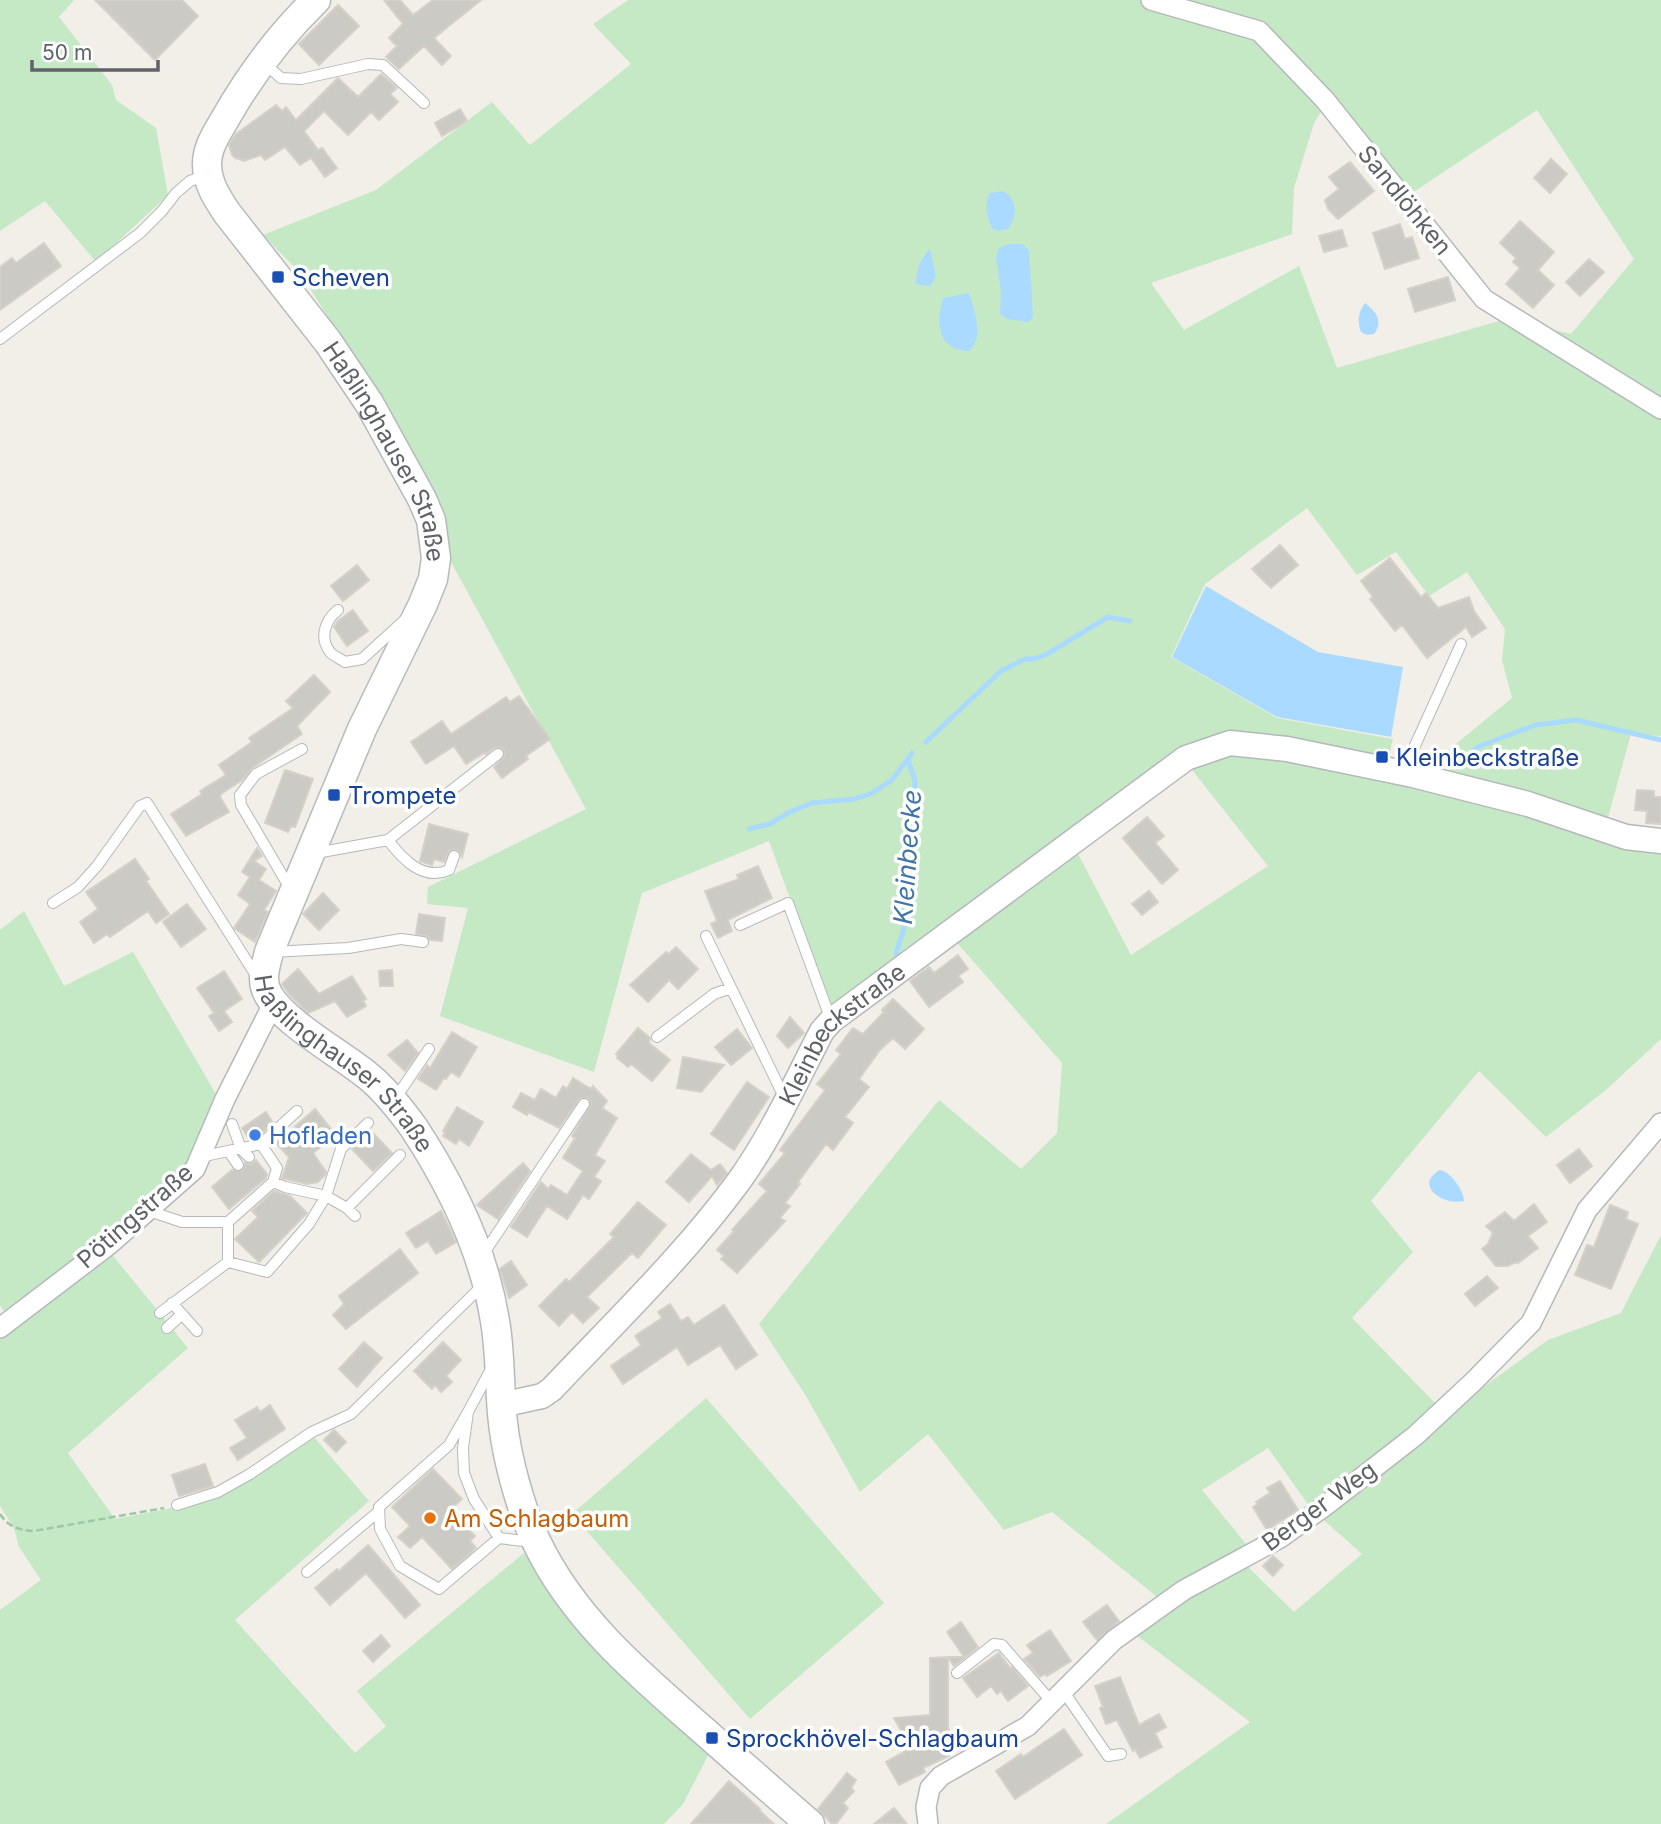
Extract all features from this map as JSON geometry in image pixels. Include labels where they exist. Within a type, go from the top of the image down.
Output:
[{"type":"main road","points":[[210,181],[208,153],[212,143],[278,39],[316,0]]},
{"type":"main road","name":"Haßlinghauser Straße","points":[[210,181],[227,213],[347,368],[380,421],[422,499],[430,520],[436,558],[433,579],[423,604],[362,729],[269,952],[264,981],[270,997],[295,1022],[370,1077],[414,1128],[468,1227],[483,1271],[495,1321],[506,1445],[536,1542],[586,1619],[640,1675],[810,1824]]},
{"type":"street","name":"Sandlöhken","points":[[1152,0],[1259,31],[1325,100],[1484,299],[1661,409]]},
{"type":"street","name":"Kleinbeckstraße","points":[[501,1405],[542,1396],[552,1388],[695,1237],[740,1179],[822,1031],[832,1020],[1186,758],[1230,743],[1287,748],[1528,804],[1626,837],[1661,841]]},
{"type":"street","name":"Pötingstraße","points":[[0,1328],[110,1244],[195,1169],[270,997]]},
{"type":"street","name":"Berger Weg","points":[[928,1824],[926,1807],[930,1788],[941,1776],[1028,1726],[1114,1640],[1184,1590],[1280,1538],[1325,1506],[1415,1436],[1474,1381],[1531,1323],[1587,1210],[1661,1123]]},
{"type":"lane","points":[[262,61],[281,78],[301,79],[368,64],[383,65],[424,103]]},
{"type":"lane","points":[[0,339],[140,233],[190,181],[210,181]]},
{"type":"lane","points":[[338,610],[329,616],[324,637],[330,653],[345,662],[362,659],[423,604]]},
{"type":"lane","points":[[1403,773],[1461,644]]},
{"type":"lane","points":[[293,894],[241,805],[240,794],[256,774],[302,749]]},
{"type":"lane","points":[[310,855],[388,840],[498,754]]},
{"type":"lane","points":[[53,902],[78,887],[97,866],[141,806],[148,803],[270,997]]},
{"type":"lane","points":[[388,840],[401,857],[416,869],[426,872],[441,874],[449,870],[454,856]]},
{"type":"lane","points":[[740,925],[788,903],[832,1020]]},
{"type":"lane","points":[[706,936],[786,1100]]},
{"type":"lane","points":[[269,952],[348,948],[401,939],[423,942]]},
{"type":"lane","points":[[657,1037],[714,993],[731,988]]},
{"type":"lane","points":[[393,1103],[429,1049]]},
{"type":"lane","points":[[177,1505],[218,1492],[312,1432],[351,1414],[483,1271],[584,1104]]},
{"type":"lane","points":[[200,1157],[229,1152],[245,1153],[261,1144],[297,1111]]},
{"type":"lane","points":[[228,1262],[267,1272],[309,1224],[326,1196],[341,1149],[368,1122]]},
{"type":"lane","points":[[232,1124],[245,1153]]},
{"type":"lane","points":[[148,1210],[182,1222],[228,1222],[273,1182],[277,1168],[261,1144]]},
{"type":"lane","points":[[229,1152],[238,1165]]},
{"type":"lane","points":[[347,1208],[400,1155]]},
{"type":"lane","points":[[273,1182],[326,1196],[355,1216]]},
{"type":"lane","points":[[228,1222],[228,1262]]},
{"type":"lane","points":[[160,1313],[228,1262]]},
{"type":"lane","points":[[172,1303],[197,1331]]},
{"type":"lane","points":[[167,1328],[182,1314]]},
{"type":"lane","points":[[498,1356],[449,1445],[379,1507],[380,1529],[400,1566],[439,1589],[499,1538],[536,1542]]},
{"type":"lane","points":[[468,1412],[463,1448],[464,1473],[474,1499],[499,1538]]},
{"type":"lane","points":[[307,1572],[379,1511]]},
{"type":"lane","points":[[957,1673],[994,1644],[1002,1645],[1057,1695],[1108,1756],[1121,1754]]},
{"type":"path","points":[[0,1514],[6,1523],[15,1528],[34,1531],[177,1505]]},
{"type":"green space","points":[[0,0],[74,0],[59,17],[112,85],[116,100],[156,128],[168,195],[96,262],[45,201],[0,231]]},
{"type":"green space","points":[[628,0],[1661,0],[1661,736],[1631,734],[1607,821],[1424,770],[1512,698],[1502,660],[1505,629],[1467,572],[1429,596],[1396,552],[1357,575],[1307,508],[1205,584],[1171,657],[1277,718],[1393,739],[1387,764],[1228,739],[832,1014],[769,841],[642,893],[594,1072],[440,1016],[468,908],[427,904],[428,887],[586,809],[445,551],[346,346],[301,274],[263,235],[376,190],[492,102],[530,145],[631,64],[593,24]],"holes":[[[1330,97],[1409,195],[1537,110],[1634,259],[1571,334],[1506,319],[1337,368],[1299,266],[1184,330],[1151,283],[1292,234],[1294,188],[1314,123]]]},
{"type":"green space","points":[[1231,748],[1295,757],[1661,844],[1661,1039],[1607,1089],[1546,1137],[1479,1071],[1371,1201],[1413,1252],[1352,1318],[1440,1408],[1312,1510],[1268,1448],[1202,1490],[1251,1550],[1161,1600],[1052,1512],[1004,1530],[928,1434],[860,1492],[806,1396],[759,1324],[939,1100],[1021,1169],[1057,1133],[1062,1063],[952,937],[1076,850],[1131,955],[1268,866],[1189,766]]},
{"type":"green space","points":[[24,911],[64,986],[133,952],[220,1101],[196,1153],[181,1174],[142,1209],[6,1314],[0,1305],[0,930]]},
{"type":"green space","points":[[1661,1235],[1661,1824],[1106,1824],[1250,1722],[1131,1631],[1244,1563],[1294,1612],[1362,1554],[1318,1515],[1445,1415],[1548,1340],[1621,1313]]},
{"type":"green space","points":[[110,1252],[188,1348],[68,1453],[115,1519],[200,1501],[313,1436],[369,1501],[235,1620],[355,1753],[386,1726],[357,1691],[524,1553],[575,1623],[711,1750],[683,1804],[664,1824],[0,1824],[0,1610],[41,1580],[19,1547],[14,1528],[0,1506],[0,1337]]},
{"type":"green space","points":[[706,1398],[884,1603],[750,1719],[572,1514]]},
{"type":"water","points":[[1003,191],[1012,199],[1015,214],[1008,229],[998,231],[990,224],[987,202],[990,193]]},
{"type":"water","points":[[1009,244],[1022,244],[1029,250],[1033,318],[1028,322],[1007,319],[1000,314],[1001,292],[996,257],[999,248]]},
{"type":"water","points":[[930,249],[936,276],[929,286],[916,284],[920,265]]},
{"type":"water","points":[[969,293],[977,331],[974,345],[969,351],[950,346],[941,334],[940,317],[943,298]]},
{"type":"water","points":[[1365,303],[1377,317],[1378,325],[1374,334],[1361,332],[1359,317]]},
{"type":"water","points":[[1206,586],[1318,652],[1403,667],[1391,737],[1277,717],[1172,657]]},
{"type":"water","points":[[1440,1170],[1456,1182],[1464,1201],[1456,1202],[1440,1197],[1430,1188],[1432,1176]]},
{"type":"building","points":[[95,0],[182,0],[198,16],[155,60]]},
{"type":"building","points":[[384,0],[400,0],[413,15],[433,0],[481,0],[434,38],[451,56],[442,65],[424,46],[399,69],[386,57],[397,46],[389,38],[403,24]]},
{"type":"building","points":[[338,5],[359,26],[319,65],[299,44]]},
{"type":"building","points":[[381,74],[397,88],[390,94],[398,102],[379,120],[371,112],[348,135],[324,111],[304,131],[318,150],[322,148],[337,168],[325,177],[311,158],[300,165],[285,147],[265,160],[261,155],[244,161],[232,155],[229,145],[236,134],[276,105],[282,111],[286,107],[296,120],[338,78],[358,97]]},
{"type":"building","points":[[460,109],[467,121],[442,136],[435,123]]},
{"type":"building","points":[[1551,159],[1567,174],[1550,193],[1534,178]]},
{"type":"building","points":[[1350,162],[1374,191],[1338,219],[1328,209],[1325,200],[1339,189],[1329,177]]},
{"type":"building","points":[[1520,221],[1554,252],[1538,270],[1554,285],[1533,308],[1506,284],[1520,268],[1513,262],[1516,258],[1500,243]]},
{"type":"building","points":[[1400,224],[1405,239],[1412,237],[1419,258],[1385,269],[1373,233]]},
{"type":"building","points":[[1342,230],[1347,246],[1324,252],[1319,236]]},
{"type":"building","points":[[44,243],[61,266],[0,310],[0,267],[12,258],[16,263]]},
{"type":"building","points":[[1589,259],[1604,272],[1580,296],[1566,282]]},
{"type":"building","points":[[1448,277],[1455,300],[1415,312],[1408,289]]},
{"type":"building","points":[[1280,545],[1298,565],[1271,588],[1252,569]]},
{"type":"building","points":[[1390,558],[1421,597],[1426,593],[1438,608],[1469,597],[1474,611],[1486,628],[1472,637],[1466,627],[1427,658],[1402,625],[1395,631],[1370,599],[1373,597],[1361,581]]},
{"type":"building","points":[[357,565],[369,580],[343,601],[331,586]]},
{"type":"building","points":[[353,610],[368,631],[347,646],[334,627]]},
{"type":"building","points":[[314,675],[330,692],[297,726],[302,734],[252,768],[242,780],[221,794],[220,797],[229,812],[186,836],[171,814],[226,775],[219,765],[252,742],[249,738],[293,708],[286,701]]},
{"type":"building","points":[[519,696],[550,739],[502,778],[494,767],[505,756],[500,747],[466,764],[454,746],[426,764],[411,742],[442,721],[451,734],[506,697],[510,702]]},
{"type":"building","points":[[285,770],[313,779],[295,827],[291,826],[288,832],[265,823]]},
{"type":"building","points":[[1637,790],[1654,791],[1654,797],[1661,797],[1661,824],[1646,823],[1647,811],[1635,810]]},
{"type":"building","points":[[1147,817],[1164,836],[1155,843],[1178,870],[1162,884],[1123,838]]},
{"type":"building","points":[[429,824],[468,834],[462,857],[459,851],[453,849],[449,851],[444,862],[434,859],[432,865],[420,861]]},
{"type":"building","points":[[257,848],[262,856],[254,861],[266,869],[259,880],[276,891],[264,910],[268,912],[255,942],[234,928],[250,904],[238,895],[250,877],[242,872]]},
{"type":"building","points":[[135,859],[149,879],[146,881],[169,914],[156,923],[148,911],[110,937],[107,934],[94,943],[80,922],[98,909],[86,892]]},
{"type":"building","points":[[758,866],[772,898],[728,920],[732,931],[718,938],[711,924],[717,921],[705,891],[739,879],[737,875]]},
{"type":"building","points":[[1149,891],[1158,902],[1142,915],[1132,904]]},
{"type":"building","points":[[323,893],[339,910],[319,930],[303,914]]},
{"type":"building","points":[[187,904],[206,929],[181,947],[163,922]]},
{"type":"building","points":[[419,914],[445,918],[442,941],[430,940],[427,936],[416,934]]},
{"type":"building","points":[[676,947],[698,969],[678,989],[669,980],[648,1002],[630,985],[666,952],[669,954]]},
{"type":"building","points":[[958,955],[968,969],[958,976],[963,982],[929,1007],[910,981],[929,967],[934,973]]},
{"type":"building","points":[[298,969],[319,994],[352,976],[366,999],[363,1001],[366,1006],[347,1017],[335,1001],[308,1013],[282,984]]},
{"type":"building","points":[[392,970],[393,986],[380,986],[379,971]]},
{"type":"building","points":[[224,971],[242,999],[224,1011],[232,1022],[219,1031],[209,1016],[214,1013],[197,988]]},
{"type":"building","points":[[893,999],[924,1029],[905,1049],[893,1038],[880,1050],[859,1079],[869,1087],[845,1117],[853,1123],[833,1150],[826,1144],[785,1203],[790,1206],[780,1218],[785,1221],[737,1273],[721,1259],[724,1256],[717,1250],[767,1191],[759,1184],[785,1153],[780,1150],[825,1090],[817,1084],[841,1054],[836,1050],[853,1028],[863,1034]]},
{"type":"building","points":[[790,1017],[804,1033],[788,1048],[777,1036]]},
{"type":"building","points":[[638,1028],[650,1038],[649,1043],[670,1060],[652,1081],[631,1064],[628,1067],[617,1058],[616,1054]]},
{"type":"building","points":[[737,1029],[752,1048],[731,1065],[715,1047]]},
{"type":"building","points":[[452,1032],[477,1047],[459,1077],[451,1072],[436,1090],[418,1079],[427,1065],[430,1068]]},
{"type":"building","points":[[407,1040],[418,1053],[405,1071],[388,1055]]},
{"type":"building","points":[[683,1057],[724,1065],[701,1092],[677,1088]]},
{"type":"building","points":[[573,1078],[591,1089],[593,1086],[607,1101],[602,1108],[617,1118],[595,1155],[605,1161],[594,1177],[601,1181],[589,1199],[583,1195],[567,1219],[547,1206],[527,1237],[511,1227],[541,1182],[548,1189],[551,1185],[567,1195],[583,1171],[563,1158],[575,1138],[572,1136],[591,1104],[588,1098],[580,1098],[559,1128],[513,1107],[521,1093],[535,1100],[541,1089],[556,1098],[563,1086],[567,1089]]},
{"type":"building","points":[[747,1082],[769,1097],[734,1150],[711,1134]]},
{"type":"building","points":[[457,1107],[483,1122],[469,1146],[459,1139],[456,1144],[443,1136],[443,1131]]},
{"type":"building","points":[[315,1109],[336,1135],[313,1153],[326,1172],[325,1175],[318,1182],[307,1184],[282,1178],[289,1157],[276,1143]]},
{"type":"building","points":[[266,1112],[273,1123],[257,1137],[249,1139],[242,1128]]},
{"type":"building","points":[[371,1131],[392,1153],[373,1171],[352,1149]]},
{"type":"building","points":[[1579,1149],[1592,1166],[1570,1183],[1557,1165]]},
{"type":"building","points":[[691,1154],[711,1170],[720,1164],[727,1173],[717,1185],[712,1176],[689,1202],[666,1182]]},
{"type":"building","points":[[256,1160],[267,1174],[266,1178],[229,1209],[212,1187],[232,1170],[242,1171],[245,1163],[252,1164]]},
{"type":"building","points":[[523,1163],[530,1171],[498,1219],[477,1205]]},
{"type":"building","points":[[274,1191],[290,1196],[307,1213],[259,1262],[235,1239],[258,1217],[252,1211]]},
{"type":"building","points":[[638,1202],[666,1225],[638,1258],[632,1253],[587,1297],[599,1308],[583,1323],[572,1312],[559,1326],[539,1306],[566,1279],[569,1282],[614,1237],[610,1234]]},
{"type":"building","points":[[1534,1204],[1547,1222],[1528,1236],[1538,1248],[1518,1263],[1496,1266],[1482,1249],[1488,1244],[1493,1233],[1486,1226],[1505,1212],[1514,1221]]},
{"type":"building","points":[[1610,1205],[1628,1212],[1626,1219],[1638,1224],[1611,1289],[1575,1275],[1587,1245],[1594,1247]]},
{"type":"building","points":[[441,1211],[456,1242],[436,1254],[428,1241],[416,1248],[406,1233]]},
{"type":"building","points":[[400,1249],[418,1273],[346,1329],[333,1315],[344,1304],[339,1296]]},
{"type":"building","points":[[511,1261],[527,1285],[509,1298],[500,1269]]},
{"type":"building","points":[[1487,1276],[1498,1288],[1475,1306],[1465,1294]]},
{"type":"building","points":[[670,1304],[681,1321],[688,1317],[694,1325],[724,1305],[757,1355],[736,1369],[720,1345],[688,1365],[677,1347],[623,1384],[611,1366],[641,1345],[635,1336],[662,1318],[658,1312]]},
{"type":"building","points":[[364,1342],[382,1358],[357,1387],[339,1369]]},
{"type":"building","points":[[443,1342],[461,1360],[446,1376],[452,1382],[441,1392],[435,1385],[432,1389],[414,1371]]},
{"type":"building","points":[[270,1405],[285,1429],[238,1460],[230,1448],[247,1438],[235,1420],[257,1407],[260,1412]]},
{"type":"building","points":[[334,1430],[346,1442],[336,1452],[324,1440]]},
{"type":"building","points":[[205,1464],[213,1486],[179,1496],[172,1475]]},
{"type":"building","name":"Am Schlagbaum","points":[[433,1469],[462,1499],[450,1510],[475,1536],[470,1541],[476,1548],[452,1569],[422,1537],[410,1548],[398,1537],[410,1526],[392,1507]]},
{"type":"building","points":[[1280,1481],[1298,1510],[1267,1530],[1253,1507],[1270,1493],[1267,1488]]},
{"type":"building","points":[[368,1545],[420,1605],[405,1618],[366,1573],[330,1605],[315,1588]]},
{"type":"building","points":[[1273,1556],[1283,1565],[1273,1576],[1263,1566]]},
{"type":"building","points":[[1107,1605],[1119,1621],[1097,1640],[1083,1622]]},
{"type":"building","points":[[961,1622],[978,1647],[954,1666],[948,1657],[964,1657],[947,1632]]},
{"type":"building","points":[[1050,1630],[1071,1661],[1047,1676],[1045,1674],[1040,1677],[1024,1659],[1033,1653],[1027,1645]]},
{"type":"building","points":[[381,1635],[390,1646],[373,1662],[363,1651]]},
{"type":"building","points":[[999,1653],[1028,1686],[1008,1701],[1001,1691],[997,1694],[991,1686],[977,1697],[963,1678]]},
{"type":"building","points":[[948,1657],[950,1736],[941,1738],[949,1756],[923,1768],[925,1772],[899,1785],[886,1762],[911,1748],[894,1718],[930,1715],[930,1658]]},
{"type":"building","points":[[1120,1677],[1139,1725],[1159,1714],[1166,1727],[1155,1733],[1162,1747],[1140,1758],[1135,1749],[1133,1751],[1117,1720],[1106,1724],[1100,1708],[1103,1707],[1095,1686]]},
{"type":"building","points":[[1064,1729],[1082,1755],[1015,1799],[996,1771],[1021,1754],[1023,1757]]},
{"type":"building","points":[[847,1773],[856,1780],[851,1788],[854,1791],[843,1803],[848,1808],[836,1824],[832,1824],[818,1809]]},
{"type":"building","points":[[729,1781],[760,1809],[774,1824],[691,1824]]},
{"type":"building","points":[[894,1808],[907,1824],[874,1824]]},
{"type":"waterway","name":"Kleinbecke","points":[[926,742],[1001,671],[1025,659],[1047,654],[1108,617],[1130,621]]},
{"type":"waterway","name":"Kleinbecke","points":[[1457,765],[1462,764],[1478,747],[1503,737],[1536,725],[1576,720],[1661,740]]},
{"type":"waterway","name":"Kleinbecke","points":[[749,829],[770,824],[812,803],[855,799],[872,793],[892,780],[912,753]]},
{"type":"waterway","name":"Kleinbecke","points":[[896,954],[904,928],[900,903],[902,876],[912,835],[915,781],[908,760]]},
{"type":"place","name":"Scheven","points":[[278,277]]},
{"type":"place","name":"Kleinbeckstraße","points":[[1382,757]]},
{"type":"place","name":"Trompete","points":[[334,795]]},
{"type":"place","name":"Hofladen","points":[[255,1135]]},
{"type":"place","name":"Am Schlagbaum","points":[[430,1518]]},
{"type":"place","name":"Sprockhövel-Schlagbaum","points":[[712,1738]]}]
